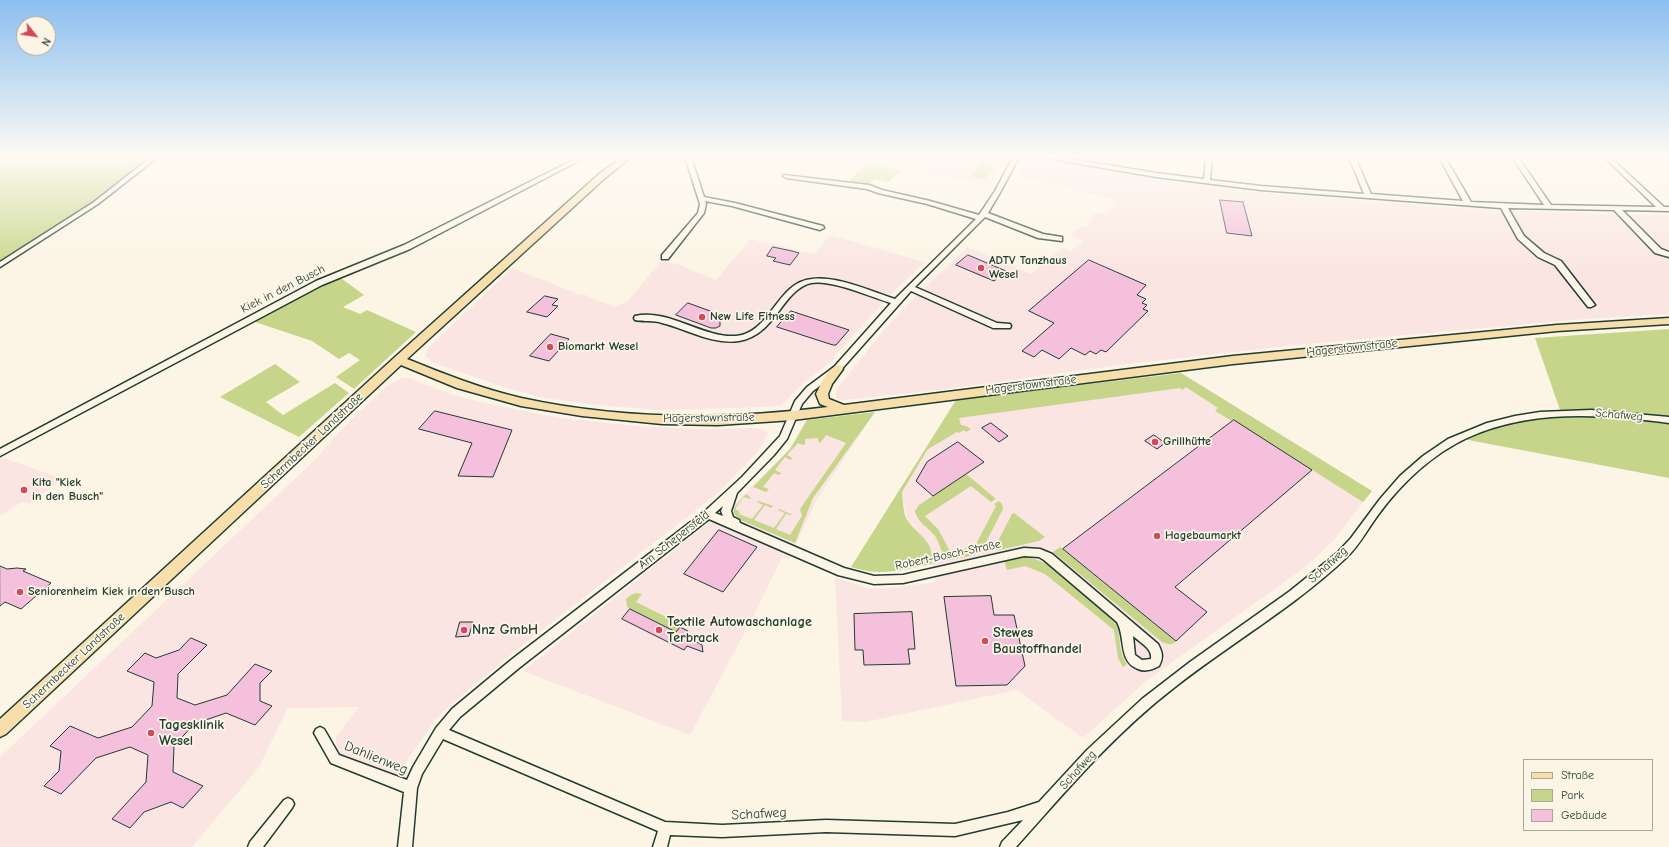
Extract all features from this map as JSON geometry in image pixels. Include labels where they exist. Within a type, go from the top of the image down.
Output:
[{"type":"main road","name":"Schermbecker Landstraße","points":[[0,730],[399,360],[579,197]]},
{"type":"main road","name":"Hagerstownstraße","points":[[399,360],[461,385],[494,396],[521,402],[574,411],[662,420],[718,421],[793,416],[842,408],[1233,360],[1557,328],[1669,321]]},
{"type":"main road","points":[[837,369],[827,383],[822,394],[824,401],[842,408]]},
{"type":"street","points":[[0,265],[104,197]]},
{"type":"street","name":"Kiek in den Busch","points":[[0,453],[319,283],[407,247],[506,197]]},
{"type":"street","points":[[902,197],[982,216],[1041,236],[1059,239]]},
{"type":"street","name":"Am Schepersfeld","points":[[405,847],[411,788],[417,771],[440,732],[456,713],[469,701],[708,514],[732,493],[771,453],[784,437],[798,403],[810,389],[837,369],[896,302],[982,216],[993,197]]},
{"type":"street","points":[[1364,197],[1502,206],[1666,209]]},
{"type":"street","points":[[1464,197],[1468,203]]},
{"type":"street","points":[[1542,197],[1549,207]]},
{"type":"street","points":[[1652,197],[1666,209]]},
{"type":"street","points":[[700,198],[733,204],[820,228]]},
{"type":"street","points":[[665,257],[701,213],[703,204],[700,198]]},
{"type":"street","points":[[1502,206],[1521,237],[1541,255],[1558,263],[1591,305]]},
{"type":"street","points":[[1617,209],[1658,251],[1669,255]]},
{"type":"street","points":[[638,318],[660,320],[706,335],[739,338],[752,334],[762,327],[795,289],[804,283],[812,281],[833,283],[896,302]]},
{"type":"street","points":[[911,288],[996,326],[1007,326]]},
{"type":"street","name":"Schafweg","points":[[1007,847],[1099,747],[1145,704],[1315,578],[1344,553],[1386,499],[1410,474],[1440,448],[1465,435],[1493,425],[1561,412],[1603,412],[1669,420]]},
{"type":"street","name":"Robert-Bosch-Straße","points":[[732,493],[726,511],[727,515],[729,520],[743,528]]},
{"type":"street","name":"Robert-Bosch-Straße","points":[[708,514],[842,572],[874,580],[903,578],[1024,552],[1040,553],[1048,557],[1121,619]]},
{"type":"street","name":"Schafweg","points":[[440,732],[659,826],[687,830],[722,831],[826,826],[955,830],[1008,818],[1043,807]]},
{"type":"street","name":"Dahlienweg","points":[[320,733],[334,759],[411,788]]},
{"type":"street","points":[[255,847],[288,804]]},
{"type":"street","points":[[659,826],[660,847]]},
{"type":"shaded area","points":[[1101,197],[1312,197],[1515,211],[1669,215],[1669,314],[1584,319],[1296,345],[1127,364],[947,389],[842,400],[836,397],[836,390],[884,330],[913,299],[967,247],[1031,274],[1062,248],[1071,251],[1083,241],[1070,236],[1076,229],[1087,226],[1096,212],[1107,215],[1115,200]]},
{"type":"shaded area","points":[[830,235],[925,262],[890,295],[834,357],[836,358],[800,386],[781,406],[656,410],[588,404],[539,397],[506,388],[434,363],[426,357],[426,351],[434,342],[513,268],[614,307],[628,301],[661,261],[677,264],[716,280],[750,239],[814,254]]},
{"type":"shaded area","points":[[1181,373],[1372,491],[1334,540],[1304,568],[1146,681],[1083,738],[1017,690],[865,722],[842,721],[835,577],[866,588],[883,589],[936,582],[932,564],[932,551],[927,542],[906,517],[902,492],[956,404]]},
{"type":"shaded area","points":[[403,378],[409,378],[447,393],[484,403],[561,418],[636,426],[699,429],[750,428],[761,429],[767,432],[768,435],[759,450],[718,493],[524,644],[452,704],[436,719],[409,757],[403,772],[391,775],[337,754],[336,737],[359,707],[288,708],[259,767],[192,847],[0,847],[0,757],[318,457],[337,434],[387,386]]},
{"type":"shaded area","points":[[875,412],[817,499],[789,560],[782,557],[755,613],[690,735],[523,671],[723,511],[726,512],[790,449],[806,422]]},
{"type":"shaded area","name":"Kita \"Kiek in den Busch\"","points":[[1,457],[63,479],[30,504],[22,502],[0,516]]},
{"type":"green space","points":[[0,197],[101,197],[0,262]]},
{"type":"green space","points":[[338,276],[364,295],[343,307],[360,314],[367,310],[416,332],[354,389],[336,377],[360,360],[349,353],[339,359],[312,341],[252,321]]},
{"type":"green space","points":[[1669,329],[1669,419],[1602,411],[1560,410],[1535,338]]},
{"type":"green space","points":[[275,364],[300,382],[266,402],[283,415],[335,383],[349,393],[299,437],[220,397]]},
{"type":"green space","points":[[1181,373],[1372,491],[1363,502],[1233,420],[1232,421],[1215,411],[1218,408],[1186,387],[1182,390],[1180,388],[959,418],[961,425],[971,429],[966,432],[964,430],[959,433],[957,432],[928,449],[902,492],[906,518],[928,543],[931,549],[932,564],[892,572],[872,572],[851,567],[956,400]]},
{"type":"green space","points":[[875,412],[813,498],[795,543],[738,519],[734,513],[734,508],[746,494],[751,498],[744,497],[735,509],[740,512],[739,514],[752,519],[763,505],[757,502],[759,501],[773,506],[771,508],[765,505],[754,520],[774,528],[785,513],[778,510],[779,509],[793,515],[786,514],[776,529],[790,535],[802,516],[800,509],[846,443],[826,435],[819,443],[818,438],[805,439],[805,444],[803,445],[798,443],[787,455],[792,458],[791,460],[785,457],[775,470],[781,473],[779,475],[774,473],[763,487],[769,489],[766,492],[753,487],[790,449],[807,420]]},
{"type":"green space","points":[[1563,414],[1604,414],[1669,422],[1669,478],[1463,439],[1506,424]]},
{"type":"green space","points":[[966,474],[996,499],[991,502],[971,486],[925,516],[938,529],[951,553],[967,548],[970,556],[950,560],[944,555],[937,539],[921,522],[915,511],[919,505]]},
{"type":"green space","points":[[999,501],[1002,504],[1003,509],[983,548],[974,555],[970,547],[975,546],[996,506],[994,504]]},
{"type":"green space","points":[[1014,513],[1045,537],[1039,541],[999,550],[997,543],[1012,514]]},
{"type":"green space","points":[[1060,547],[1176,641],[1171,644],[1162,642],[1053,552]]},
{"type":"green space","points":[[1025,557],[1036,559],[1060,572],[1114,619],[1118,630],[1122,653],[1127,664],[1123,667],[1118,658],[1114,630],[1045,574],[1025,566],[1007,570],[1004,560]]},
{"type":"green space","points":[[636,593],[642,594],[636,602],[682,625],[676,632],[627,607],[626,599]]},
{"type":"building","points":[[1220,200],[1243,202],[1252,236],[1227,233]]},
{"type":"building","points":[[773,247],[799,253],[790,265],[773,261],[776,258],[767,256]]},
{"type":"building","name":"ADTV Tanzhaus Wesel","points":[[968,255],[1006,271],[994,281],[956,265]]},
{"type":"building","points":[[1089,260],[1146,285],[1137,295],[1146,299],[1142,303],[1147,305],[1143,309],[1148,311],[1106,352],[1101,350],[1096,354],[1090,351],[1085,355],[1071,348],[1059,359],[1042,350],[1034,357],[1022,351],[1054,323],[1029,311]]},
{"type":"building","points":[[545,296],[558,299],[552,305],[558,306],[547,317],[527,312]]},
{"type":"building","name":"New Life Fitness","points":[[688,303],[724,316],[720,319],[720,326],[711,328],[676,315]]},
{"type":"building","points":[[791,311],[849,330],[836,345],[833,345],[777,327]]},
{"type":"building","name":"Biomarkt Wesel","points":[[551,334],[569,339],[549,361],[530,356]]},
{"type":"building","points":[[435,411],[512,430],[493,477],[458,476],[472,443],[419,429]]},
{"type":"building","name":"Hagebaumarkt","points":[[1234,420],[1312,470],[1175,587],[1207,612],[1176,641],[1063,549]]},
{"type":"building","points":[[991,423],[1008,436],[999,442],[982,428]]},
{"type":"building","name":"Grillhütte","points":[[1154,435],[1165,443],[1157,449],[1145,441]]},
{"type":"building","points":[[958,442],[984,462],[933,496],[916,481],[927,462]]},
{"type":"building","points":[[719,530],[757,547],[723,592],[684,574]]},
{"type":"building","name":"Seniorenheim Kiek in den Busch","points":[[0,566],[7,569],[26,569],[23,571],[51,583],[21,609],[5,602],[0,606]]},
{"type":"building","name":"Stewes Baustoffhandel","points":[[991,596],[994,615],[1014,615],[1025,666],[1007,685],[956,686],[944,597]]},
{"type":"building","name":"Textile Autowaschanlage Terbrack","points":[[630,609],[676,632],[680,627],[688,631],[685,636],[702,645],[703,652],[687,646],[684,650],[622,619]]},
{"type":"building","points":[[912,612],[915,649],[908,649],[910,664],[864,665],[863,650],[855,650],[854,614]]},
{"type":"building","name":"Nnz GmbH","points":[[460,622],[473,622],[469,636],[456,637]]},
{"type":"building","name":"Tagesklinik Wesel","points":[[191,638],[207,645],[178,674],[177,698],[195,705],[227,695],[255,664],[272,671],[260,683],[260,701],[272,706],[255,725],[226,713],[194,724],[174,746],[173,772],[203,786],[183,808],[171,802],[144,812],[130,828],[112,819],[146,782],[148,755],[130,747],[96,758],[61,794],[44,786],[59,771],[61,751],[50,746],[70,726],[98,738],[132,727],[152,706],[154,682],[127,671],[145,653],[156,658],[179,650]]},
{"type":"place","name":"ADTV Tanzhaus Wesel","points":[[981,268]]},
{"type":"place","name":"New Life Fitness","points":[[702,317]]},
{"type":"place","name":"Biomarkt Wesel","points":[[550,347]]},
{"type":"place","name":"Grillhütte","points":[[1155,442]]},
{"type":"place","name":"Kita \"Kiek in den Busch\"","points":[[24,490]]},
{"type":"place","name":"Hagebaumarkt","points":[[1157,536]]},
{"type":"place","name":"Seniorenheim Kiek in den Busch","points":[[20,592]]},
{"type":"place","name":"Nnz GmbH","points":[[464,630]]},
{"type":"place","name":"Textile Autowaschanlage Terbrack","points":[[659,630]]},
{"type":"place","name":"Stewes Baustoffhandel","points":[[985,641]]},
{"type":"place","name":"Tagesklinik Wesel","points":[[151,733]]}]
